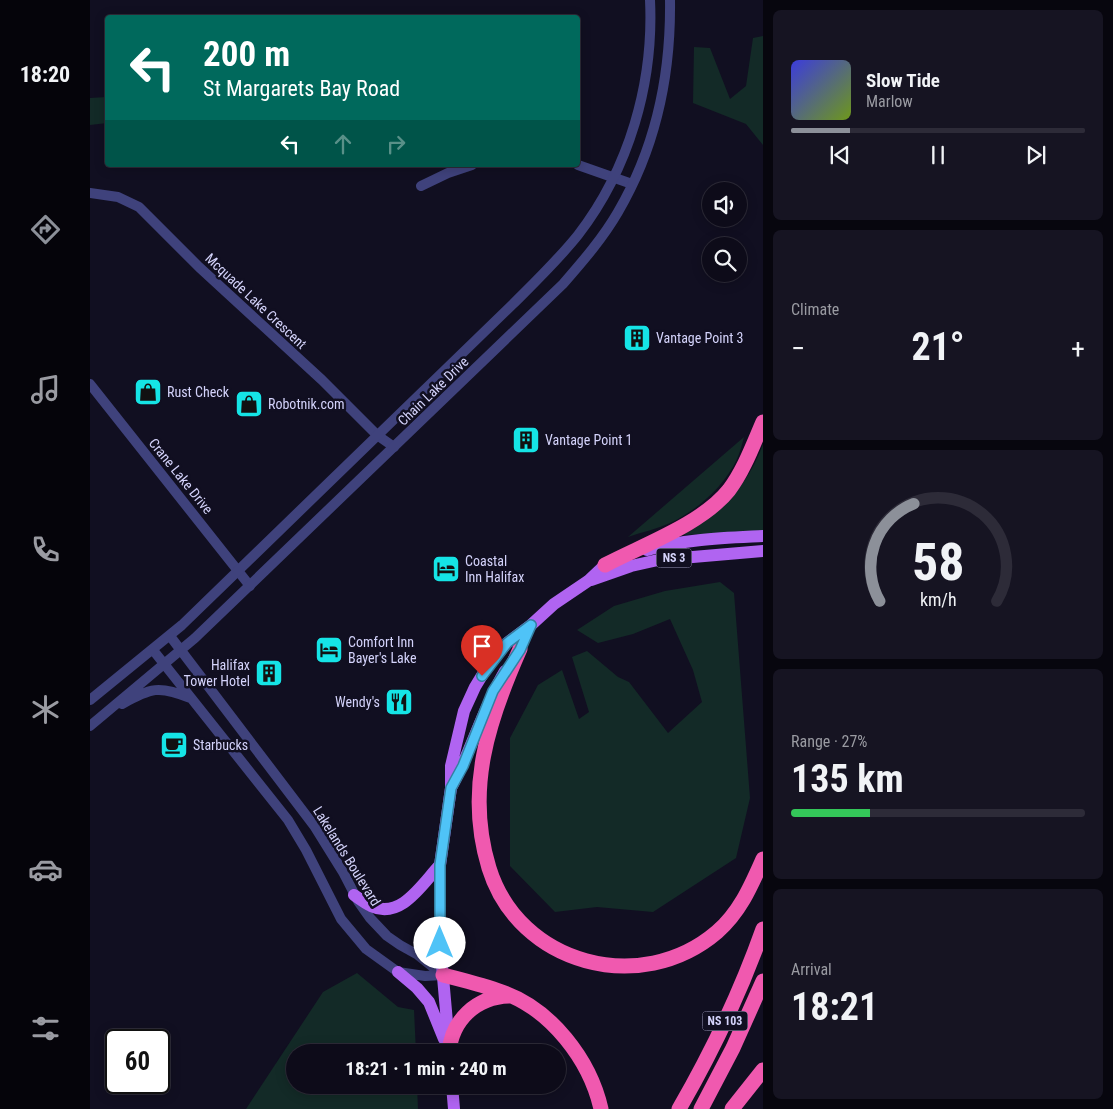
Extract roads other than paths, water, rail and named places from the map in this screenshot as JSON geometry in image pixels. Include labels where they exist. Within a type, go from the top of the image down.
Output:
[{"type":"highway","points":[[605,565],[658,539],[713,505],[728,491],[740,473],[763,422]]},
{"type":"highway","points":[[520,650],[496,708],[485,744],[480,780],[480,812],[485,850],[495,882],[514,914],[535,935],[566,954],[594,963],[631,966],[667,960],[700,944],[724,926],[746,897],[763,859]]},
{"type":"highway","name":"NS 103","points":[[679,1109],[719,1033],[745,976],[763,929]]},
{"type":"highway","points":[[443,975],[512,996],[543,1016],[567,1041],[588,1074],[596,1090],[601,1109]]},
{"type":"highway","name":"NS 103","points":[[701,1109],[733,1048],[763,981]]},
{"type":"highway","points":[[451,1044],[455,1030],[469,1011],[490,999],[512,996]]},
{"type":"highway","points":[[732,1109],[763,1070]]},
{"type":"main road","name":"NS 3","points":[[448,1044],[440,943],[440,865],[455,746],[464,711],[475,687],[489,664],[507,643],[554,604],[588,581],[605,565],[622,557],[666,545],[763,536]]},
{"type":"main road","name":"NS 3","points":[[588,581],[631,566],[658,560],[763,551]]},
{"type":"main road","name":"NS 3","points":[[451,788],[463,766],[493,691],[520,650],[531,625]]},
{"type":"main road","points":[[354,895],[376,908],[384,909],[399,905],[417,892],[440,865]]},
{"type":"main road","points":[[398,972],[417,988],[429,1002],[446,1044]]},
{"type":"main road","points":[[453,1094],[454,1109]]},
{"type":"street","name":"Chain Lake Drive","points":[[90,700],[170,636],[552,265],[578,234],[599,204],[614,176],[628,144],[641,102],[648,60],[650,0]]},
{"type":"street","name":"Chain Lake Drive","points":[[90,726],[181,651],[250,586],[563,284],[605,232],[632,184],[651,137],[661,105],[668,64],[670,0]]},
{"type":"street","points":[[580,165],[632,184]]},
{"type":"street","points":[[420,186],[466,167]]},
{"type":"street","name":"Mcquade Lake Crescent","points":[[90,193],[118,197],[139,207],[206,274],[322,380],[377,435],[394,447]]},
{"type":"street","name":"Crane Lake Drive","points":[[90,384],[250,586]]},
{"type":"street","name":"Lakelands Boulevard","points":[[170,636],[315,827],[365,912],[383,932],[400,945],[418,955],[443,975]]},
{"type":"street","points":[[153,650],[288,820],[306,850],[337,912],[350,932],[372,954],[398,972],[425,976],[443,975]]},
{"type":"street","points":[[108,712],[148,691],[160,689],[172,690],[193,700]]},
{"type":"place","name":"Vantage Point 3","points":[[637,338]]},
{"type":"place","name":"Rust Check","points":[[148,392]]},
{"type":"place","name":"Robotnik.com","points":[[249,404]]},
{"type":"place","name":"Vantage Point 1","points":[[526,440]]},
{"type":"place","name":"Coastal Inn Halifax","points":[[446,569]]},
{"type":"place","name":"Comfort Inn Bayer's Lake","points":[[329,650]]},
{"type":"place","name":"Halifax Tower Hotel","points":[[269,673]]},
{"type":"place","name":"Wendy's","points":[[399,702]]},
{"type":"place","name":"Starbucks","points":[[174,745]]}]
